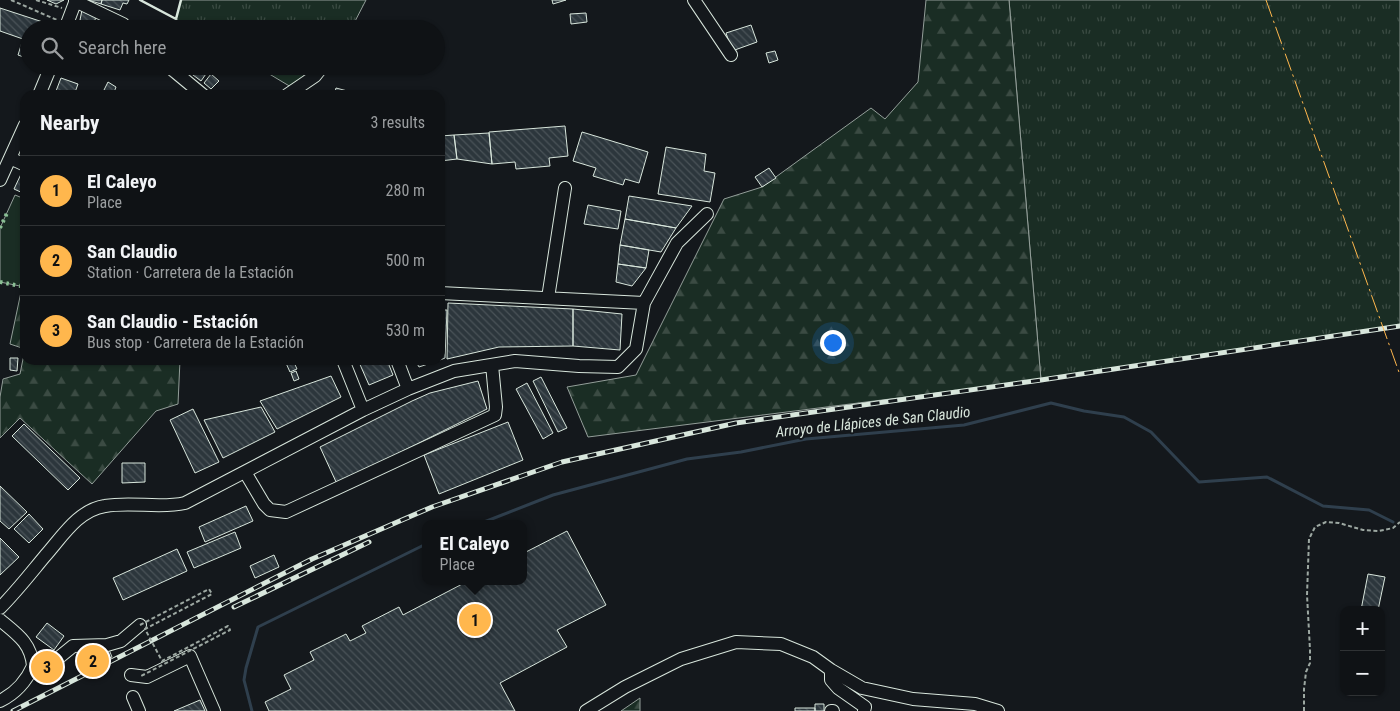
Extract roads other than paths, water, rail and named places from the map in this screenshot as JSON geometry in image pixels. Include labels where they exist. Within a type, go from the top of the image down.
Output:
[{"type":"street","points":[[694,0],[731,55]]},
{"type":"street","points":[[68,20],[74,4],[113,20]]},
{"type":"street","points":[[41,90],[47,75]]},
{"type":"street","points":[[179,75],[197,90]]},
{"type":"street","points":[[294,90],[316,75]]},
{"type":"street","points":[[0,180],[20,136]]},
{"type":"street","points":[[10,158],[20,163]]},
{"type":"street","points":[[548,298],[565,188]]},
{"type":"street","points":[[0,608],[72,525],[89,511],[98,507],[123,504],[161,506],[185,503],[363,410],[408,389],[454,371],[515,361],[618,367],[636,349],[644,303],[677,243],[707,214]]},
{"type":"street","points":[[445,294],[644,303]]},
{"type":"street","points":[[345,365],[363,410]]},
{"type":"street","points":[[399,365],[408,389]]},
{"type":"street","points":[[245,472],[264,504],[270,510],[286,512],[495,415],[492,365]]},
{"type":"street","points":[[0,620],[24,640],[31,653],[33,666],[15,692],[0,701]]},
{"type":"street","points":[[33,666],[56,659],[73,646],[108,645],[120,641],[140,625]]},
{"type":"street","points":[[586,711],[625,687],[681,659],[736,642],[781,644],[813,657],[862,688],[912,699],[975,704],[998,711]]},
{"type":"street","points":[[136,676],[147,677],[190,656],[217,708]]},
{"type":"street","points":[[831,670],[831,680],[838,688],[865,707],[864,711]]},
{"type":"street","points":[[133,697],[140,711]]},
{"type":"waterway","name":"Arroyo de Llápices de San Claudio","points":[[489,520],[553,495],[687,459],[741,452],[806,439],[964,425],[1051,403],[1084,411],[1124,417],[1151,432],[1199,482],[1267,477],[1323,506],[1369,510],[1393,522]]},
{"type":"waterway","name":"Arroyo de Llápices de San Claudio","points":[[252,711],[244,680],[258,627],[422,546]]},
{"type":"railway","points":[[13,711],[312,559],[432,507],[562,462],[736,423],[1041,380],[1400,326]]},
{"type":"railway","points":[[234,607],[369,542]]},
{"type":"place","name":"El Caleyo","points":[[475,620]]},
{"type":"place","name":"San Claudio","points":[[93,661]]},
{"type":"place","name":"San Claudio - Estación","points":[[47,667]]}]
